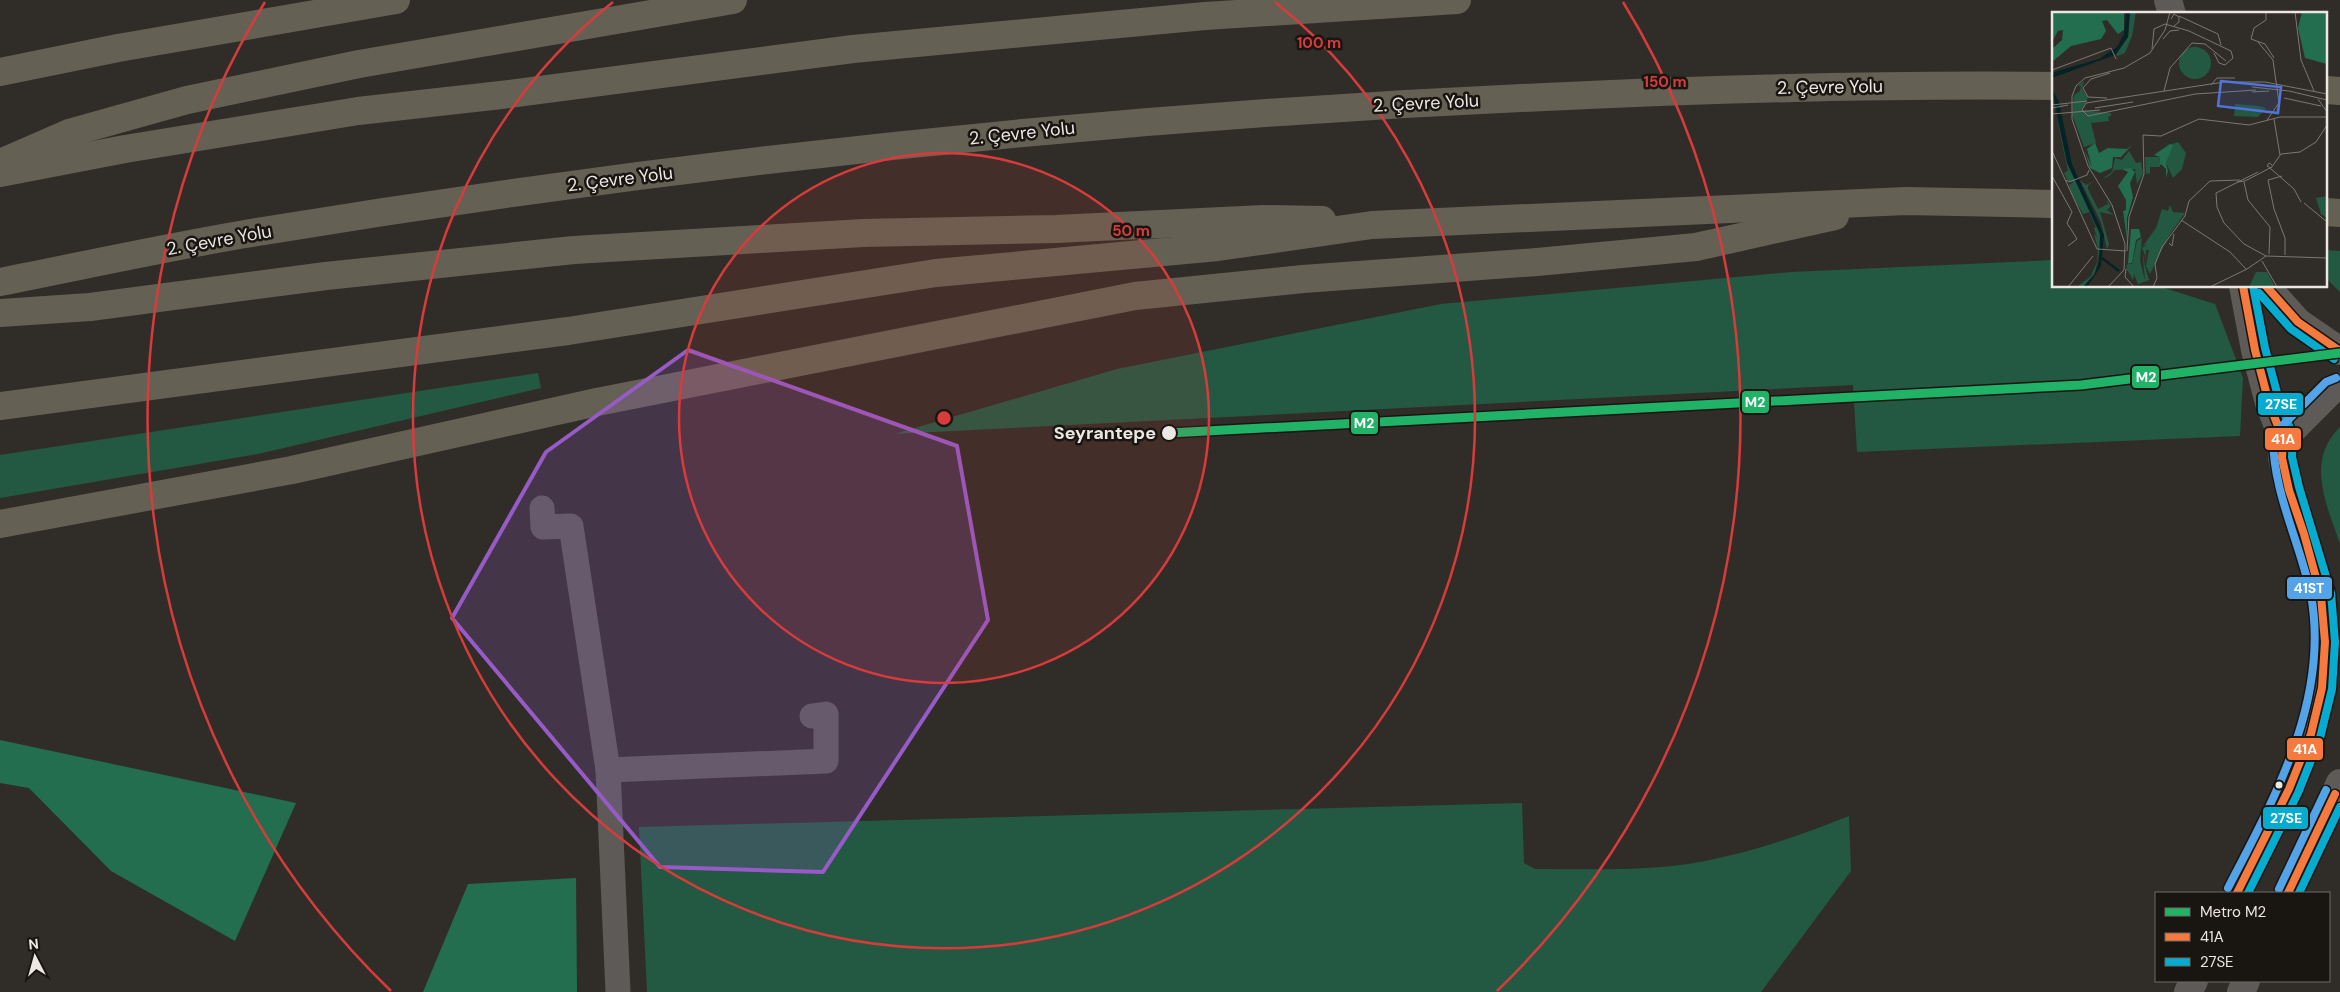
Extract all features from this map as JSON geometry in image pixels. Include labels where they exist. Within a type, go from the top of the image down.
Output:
[{"type":"highway","points":[[0,72],[118,48],[396,0]]},
{"type":"highway","points":[[0,163],[69,133],[187,100],[359,64],[733,0]]},
{"type":"highway","points":[[0,173],[358,111],[540,90],[853,49],[1205,16],[1457,0]]},
{"type":"highway","name":"2. Çevre Yolu","points":[[0,282],[241,235],[552,188],[794,157],[1026,132],[1242,113],[1486,99],[1731,88],[1960,84],[2052,86]]},
{"type":"highway","points":[[0,524],[292,470],[597,402],[1134,296],[1228,286],[1537,262],[1696,247],[1906,200]]},
{"type":"highway","points":[[0,406],[558,332],[936,273],[1218,247],[1372,225],[1906,200],[2052,204]]},
{"type":"highway","points":[[0,313],[90,307],[374,270],[574,250],[863,233],[1056,229],[1264,219],[1323,220],[1372,225]]},
{"type":"street","points":[[2238,892],[2289,789],[2311,734],[2322,688],[2325,642],[2321,596],[2289,490],[2282,458],[2282,439],[2269,404],[2255,350],[2243,288]]},
{"type":"street","points":[[2268,288],[2298,322],[2340,351]]},
{"type":"street","points":[[2282,439],[2332,390],[2340,387]]},
{"type":"street","points":[[542,508],[543,527],[571,526],[608,770],[618,992]]},
{"type":"street","points":[[608,770],[826,761],[826,714],[812,716]]},
{"type":"street","points":[[2288,892],[2340,783]]},
{"type":"highlighted area","points":[[688,350],[957,446],[988,620],[823,872],[660,867],[452,618],[546,452]]},
{"type":"green space","points":[[2328,250],[2340,251],[2340,292],[2328,280]]},
{"type":"green space","points":[[2052,260],[2052,288],[2164,288],[2215,304],[2243,378],[2240,436],[1857,452],[1853,385],[894,434],[1117,369],[1441,304],[1791,272]]},
{"type":"green space","points":[[538,373],[541,388],[258,454],[0,498],[0,455]]},
{"type":"green space","points":[[2340,427],[2340,544],[2325,499],[2321,469],[2323,454],[2329,440]]},
{"type":"green space","points":[[0,740],[296,803],[235,941],[111,871],[29,788],[0,783]]},
{"type":"green space","points":[[1522,803],[1524,863],[1535,869],[1620,869],[1685,865],[1760,847],[1849,816],[1851,871],[1761,992],[647,992],[639,827]]},
{"type":"green space","points":[[576,878],[577,992],[423,992],[468,884]]},
{"type":"metro line","name":"M2","points":[[1169,433],[2081,385],[2340,353]]},
{"type":"transit line","name":"41A","points":[[2238,892],[2289,789],[2311,734],[2322,688],[2325,642],[2321,596],[2304,534],[2289,490],[2282,458],[2283,439],[2269,403],[2255,350],[2243,288]]},
{"type":"transit line","name":"27SE","points":[[2248,892],[2298,793],[2320,738],[2332,689],[2335,642],[2331,593],[2299,487],[2292,457],[2293,436],[2279,400],[2265,348],[2253,288]]},
{"type":"transit line","name":"41A","points":[[2268,288],[2298,322],[2340,351]]},
{"type":"transit line","name":"27SE","points":[[2259,293],[2291,329],[2334,359]]},
{"type":"transit line","name":"41ST","points":[[2228,888],[2263,819],[2294,748],[2313,673],[2315,634],[2311,595],[2277,478],[2273,437],[2326,382],[2336,378]]},
{"type":"transit line","name":"41ST","points":[[2279,889],[2326,790]]},
{"type":"transit line","name":"41A","points":[[2288,892],[2335,794]]},
{"type":"transit line","name":"27SE","points":[[2299,892],[2340,807]]},
{"type":"place","name":"Seyrantepe","points":[[1169,433]]}]
